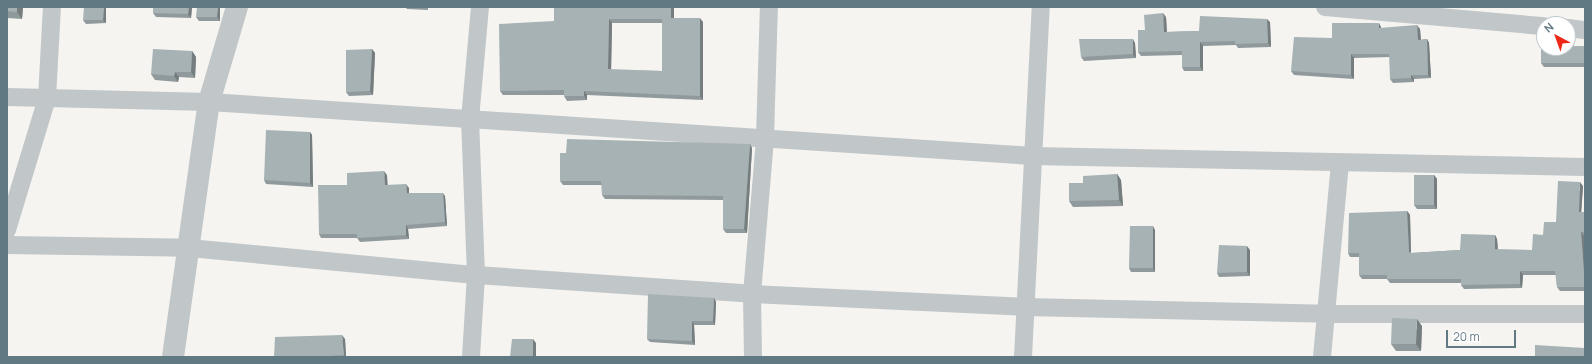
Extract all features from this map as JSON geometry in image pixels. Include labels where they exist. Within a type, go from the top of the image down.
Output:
[{"type":"street","points":[[7,230],[48,98],[52,7]]},
{"type":"street","points":[[173,357],[209,102],[237,7]]},
{"type":"street","points":[[471,357],[476,275],[470,119],[480,7]]},
{"type":"street","points":[[753,357],[752,294],[765,138],[770,7]]},
{"type":"street","points":[[1023,357],[1032,156],[1041,7]]},
{"type":"street","points":[[1326,7],[1536,25]]},
{"type":"street","points":[[7,97],[209,102],[1032,156],[1340,164],[1585,167]]},
{"type":"street","points":[[1322,357],[1340,164]]},
{"type":"street","points":[[7,245],[188,248],[476,275],[752,294],[1025,307],[1325,314],[1585,314]]},
{"type":"building","points":[[7,7],[17,7],[17,12],[7,11]]},
{"type":"building","points":[[84,7],[104,7],[103,20],[83,20]]},
{"type":"building","points":[[153,7],[189,7],[188,14],[153,13]]},
{"type":"building","points":[[197,7],[218,7],[217,17],[196,17]]},
{"type":"building","points":[[554,7],[671,7],[671,18],[700,18],[700,96],[584,91],[584,96],[564,96],[564,90],[500,91],[499,24],[554,21]],"holes":[[[609,19],[662,19],[662,71],[608,69]]]},
{"type":"building","points":[[1163,13],[1164,32],[1199,31],[1200,16],[1267,19],[1268,43],[1235,44],[1235,41],[1200,42],[1200,67],[1182,67],[1182,51],[1138,52],[1138,30],[1145,30],[1144,15]]},
{"type":"building","points":[[1332,23],[1379,23],[1379,28],[1417,25],[1418,40],[1427,39],[1428,75],[1411,75],[1411,78],[1390,79],[1389,54],[1351,54],[1351,75],[1291,71],[1294,37],[1332,38]]},
{"type":"building","points":[[1079,39],[1133,39],[1133,54],[1081,57]]},
{"type":"building","points":[[1576,46],[1585,46],[1585,63],[1541,63],[1541,56],[1576,56]]},
{"type":"building","points":[[153,49],[192,51],[191,72],[175,72],[174,76],[151,74]]},
{"type":"building","points":[[372,49],[370,91],[346,92],[346,50]]},
{"type":"building","points":[[266,130],[310,132],[310,183],[264,180]]},
{"type":"building","points":[[567,139],[750,144],[744,229],[723,229],[723,196],[602,195],[601,181],[560,181],[560,153],[566,153]]},
{"type":"building","points":[[384,171],[385,185],[406,184],[407,193],[443,193],[445,222],[406,225],[406,235],[357,238],[357,234],[319,234],[318,185],[347,185],[347,173]]},
{"type":"building","points":[[1117,174],[1119,200],[1069,201],[1069,183],[1083,183],[1083,176]]},
{"type":"building","points":[[1414,175],[1434,175],[1434,205],[1414,205]]},
{"type":"building","points":[[1558,181],[1580,182],[1579,212],[1585,212],[1585,232],[1581,232],[1585,287],[1557,287],[1555,271],[1520,271],[1520,284],[1461,285],[1461,279],[1387,279],[1387,275],[1359,275],[1359,253],[1348,253],[1349,213],[1407,211],[1409,252],[1412,253],[1460,250],[1461,234],[1495,235],[1495,249],[1532,250],[1533,234],[1543,235],[1544,222],[1556,222]]},
{"type":"building","points":[[1130,226],[1153,226],[1153,268],[1129,268]]},
{"type":"building","points":[[1219,245],[1247,246],[1247,272],[1217,273]]},
{"type":"building","points":[[648,294],[714,298],[713,321],[692,321],[692,341],[647,339]]},
{"type":"building","points":[[1392,318],[1417,319],[1416,344],[1391,344]]},
{"type":"building","points":[[342,335],[344,355],[274,357],[275,337]]},
{"type":"building","points":[[512,339],[533,339],[533,357],[510,357]]},
{"type":"building","points":[[1535,345],[1585,348],[1584,357],[1535,357]]}]
